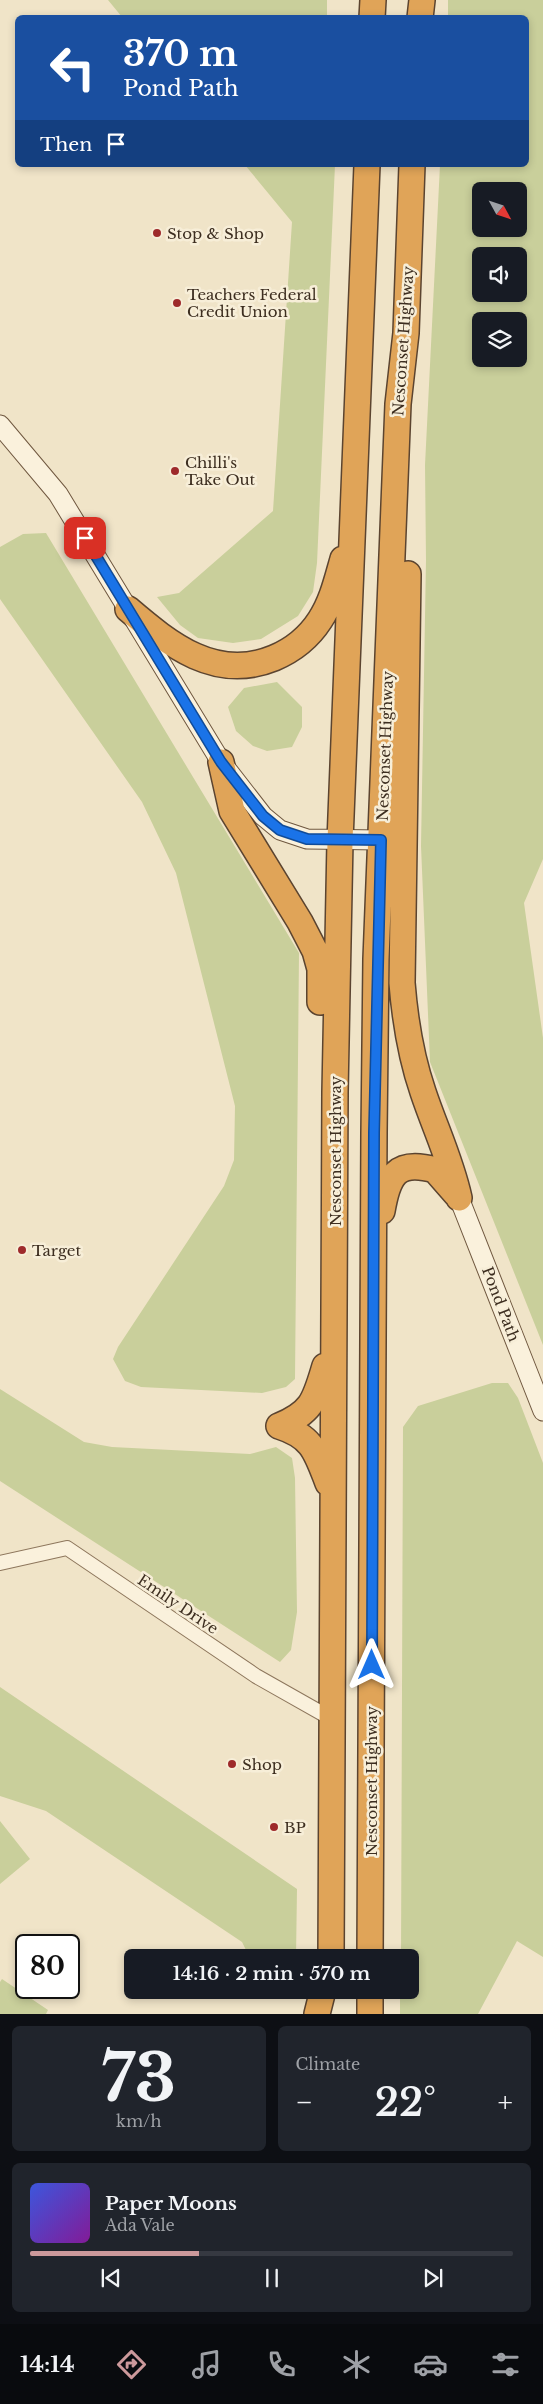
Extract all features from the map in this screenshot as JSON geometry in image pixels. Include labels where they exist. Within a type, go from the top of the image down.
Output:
[{"type":"highway","points":[[372,15],[373,0]]},
{"type":"highway","points":[[418,0],[419,15]]},
{"type":"highway","points":[[420,15],[422,0]]},
{"type":"highway","name":"Nesconset Highway","points":[[330,1949],[334,1092],[340,840],[367,167]]},
{"type":"highway","name":"Nesconset Highway","points":[[370,1949],[376,979],[398,404],[406,333],[412,167]]},
{"type":"highway","points":[[406,333],[411,411],[402,983],[407,1031],[413,1056],[423,1091],[452,1166],[459,1198]]},
{"type":"highway","points":[[128,609],[164,638],[200,659],[226,665],[263,662],[298,645],[321,620],[330,603],[354,524]]},
{"type":"highway","points":[[221,762],[232,812],[306,932],[318,960],[321,978],[320,1025],[334,1092]]},
{"type":"highway","points":[[374,1255],[388,1182],[400,1170],[415,1166],[435,1170],[459,1198]]},
{"type":"highway","points":[[332,1495],[313,1446],[299,1433],[279,1426],[300,1416],[310,1406],[317,1394],[334,1339]]},
{"type":"highway","points":[[317,2014],[320,1999]]},
{"type":"highway","points":[[330,1999],[330,2014]]},
{"type":"highway","points":[[370,1999],[370,2014]]},
{"type":"main road","points":[[0,425],[58,494],[221,762],[253,805],[280,830],[307,839],[381,840]]},
{"type":"main road","name":"Pond Path","points":[[459,1198],[543,1411]]},
{"type":"street","name":"Emily Drive","points":[[0,1563],[67,1548],[256,1676],[332,1719]]},
{"type":"green space","points":[[108,0],[327,0],[327,15],[120,15]]},
{"type":"green space","points":[[448,0],[543,0],[543,859],[524,903],[543,1038],[543,1345],[430,1062],[421,846],[426,560],[425,465],[440,167],[529,167],[529,15],[448,15]]},
{"type":"green space","points":[[247,167],[335,167],[317,563],[313,592],[298,616],[261,639],[233,643],[198,638],[180,625],[157,597],[179,593],[273,511],[292,222]]},
{"type":"green space","points":[[46,533],[299,953],[295,1379],[286,1387],[262,1393],[141,1387],[125,1381],[113,1359],[118,1347],[224,1186],[234,1160],[235,1106],[176,873],[142,802],[0,599],[0,547],[23,534]]},
{"type":"green space","points":[[277,682],[302,707],[302,727],[292,747],[267,751],[253,746],[236,731],[228,707],[244,688]]},
{"type":"green space","points":[[492,1383],[508,1383],[518,1398],[543,1463],[543,1957],[517,1941],[478,2014],[400,2014],[400,1999],[419,1999],[419,1949],[401,1949],[403,1427],[418,1406]]},
{"type":"green space","points":[[0,1389],[84,1442],[112,1447],[250,1454],[276,1447],[292,1458],[295,1478],[297,1612],[291,1650],[280,1662],[0,1481]]},
{"type":"green space","points":[[0,1687],[297,1889],[296,1949],[246,1949],[242,1942],[46,1811],[0,1796]]},
{"type":"green space","points":[[0,1821],[30,1859],[0,1884]]},
{"type":"green space","points":[[2,1979],[15,1988],[15,1999],[32,1999],[48,2010],[46,2014],[0,2014],[0,1982]]},
{"type":"place","name":"Stop & Shop","points":[[157,233]]},
{"type":"place","name":"Teachers Federal Credit Union","points":[[177,303]]},
{"type":"place","name":"Chilli's Take Out","points":[[175,471]]},
{"type":"place","name":"Target","points":[[22,1250]]},
{"type":"place","name":"Shop","points":[[232,1764]]},
{"type":"place","name":"BP","points":[[274,1827]]},
{"type":"route","points":[[85,538],[221,762],[263,816],[280,830],[307,839],[381,840],[376,959],[374,1133],[372,1665]]}]
